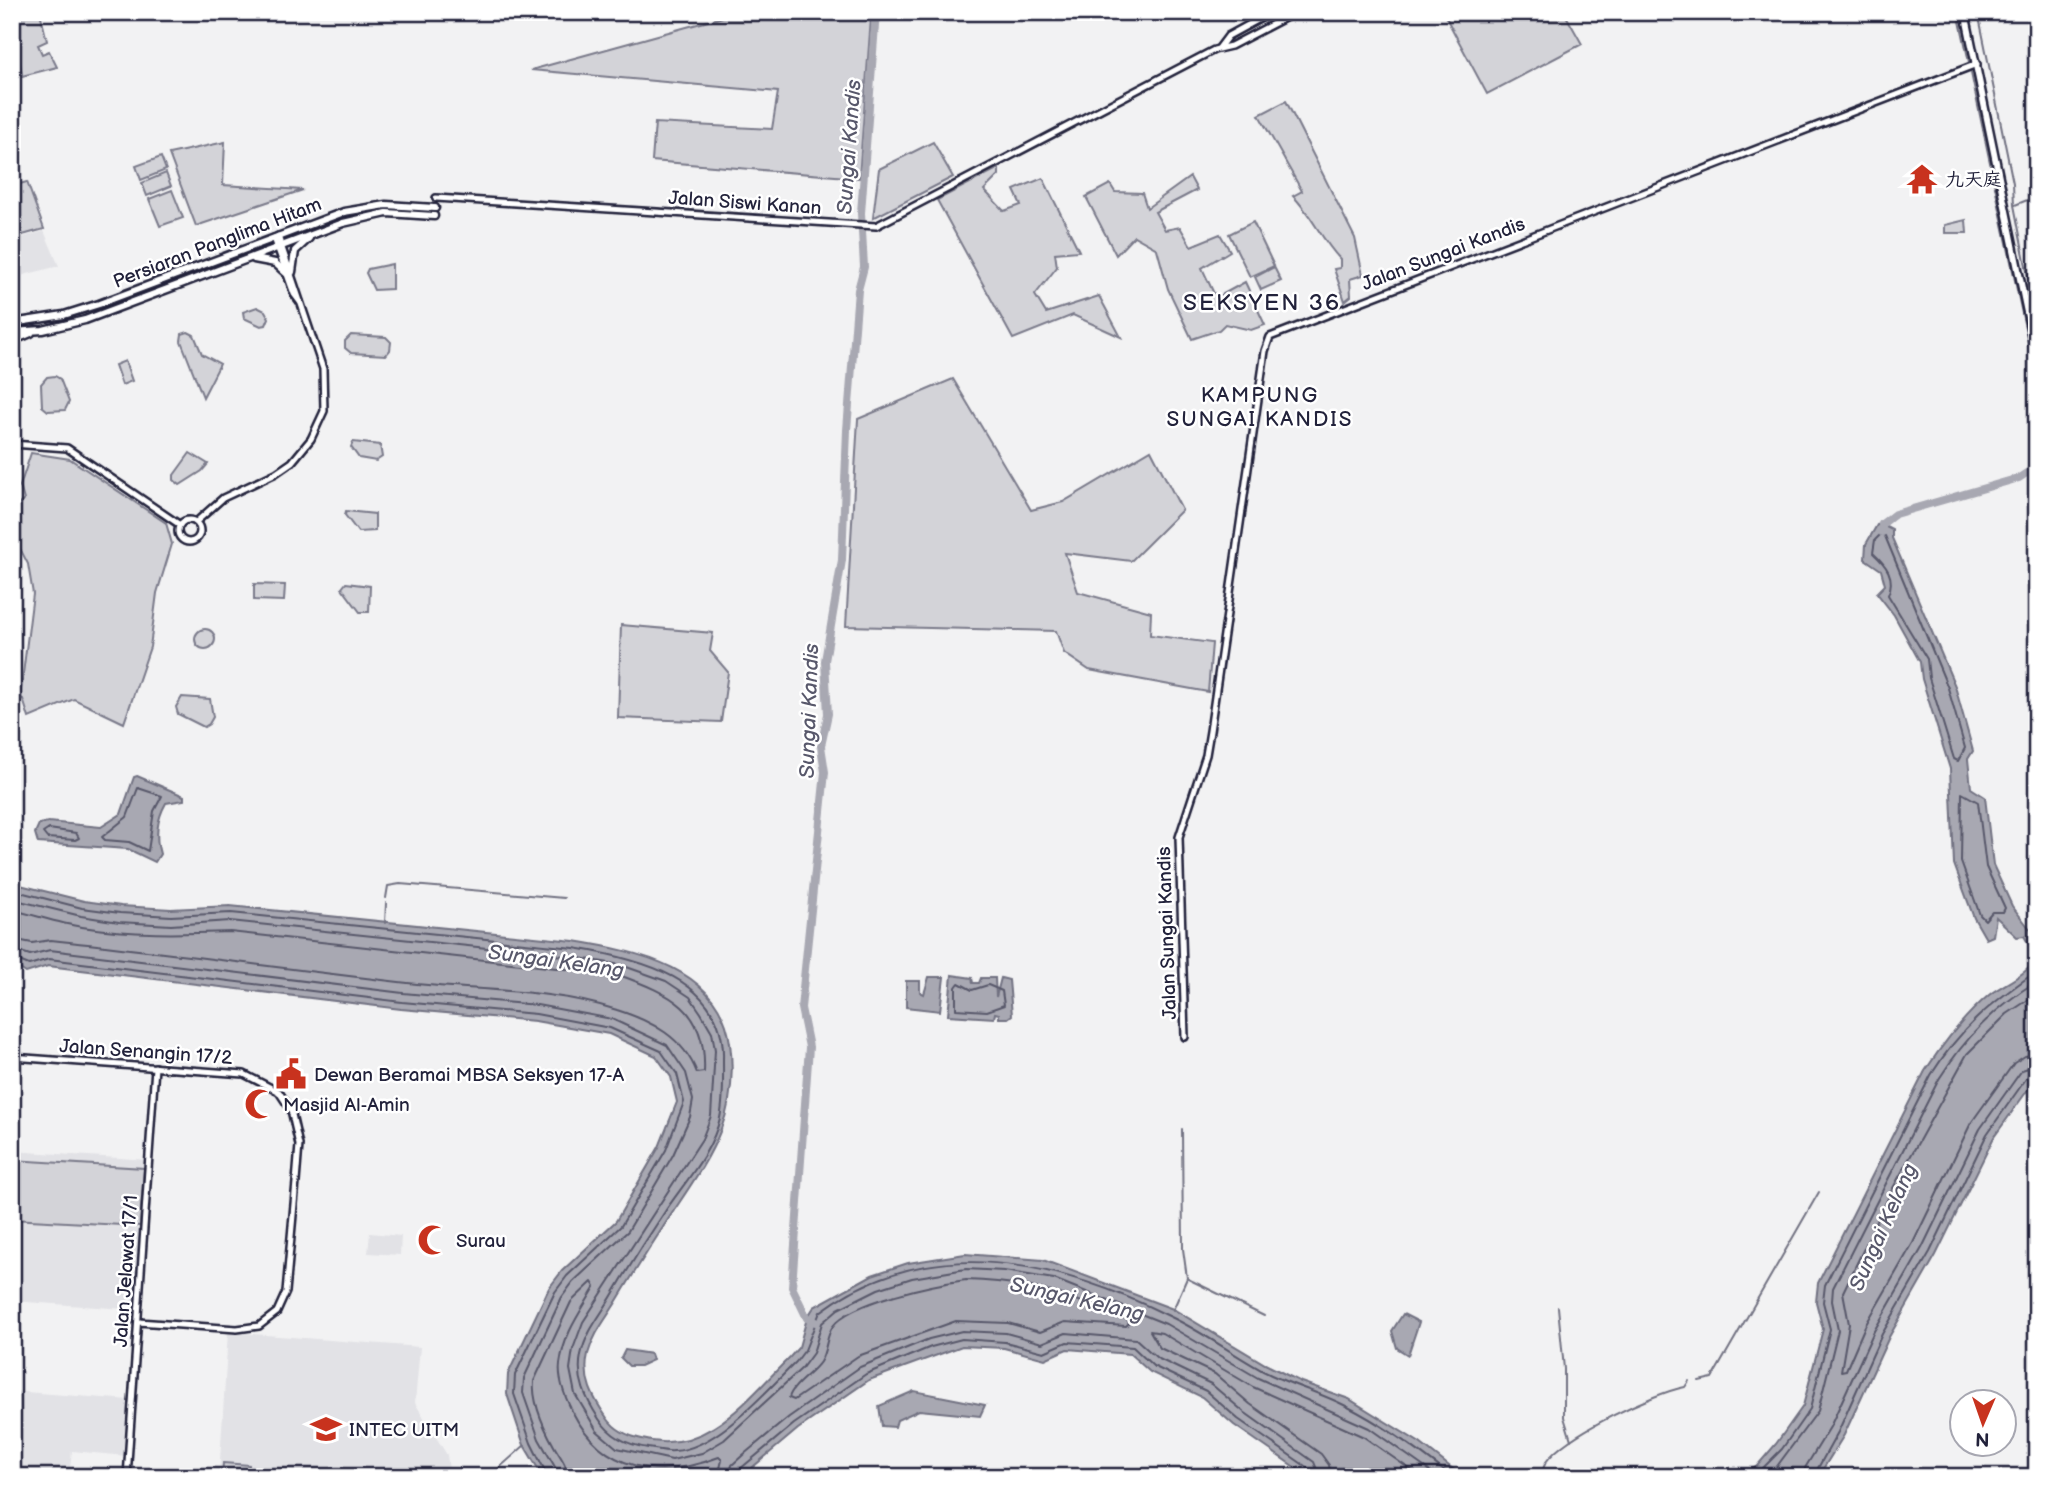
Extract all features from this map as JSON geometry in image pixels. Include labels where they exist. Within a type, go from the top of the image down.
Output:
[{"type":"main road","points":[[1965,12],[2037,361]]},
{"type":"main road","name":"Persiaran Panglima Hitam","points":[[12,323],[64,314],[99,304],[366,206],[435,212],[372,215],[85,320],[43,330],[12,332]]},
{"type":"main road","points":[[244,260],[262,258],[289,272],[295,251],[317,233]]},
{"type":"main road","points":[[12,341],[43,330]]},
{"type":"street","name":"Jalan Siswi Kanan","points":[[1219,48],[1228,36],[1272,12]]},
{"type":"street","name":"Jalan Siswi Kanan","points":[[436,198],[876,226],[1219,48],[1231,46],[1296,12]]},
{"type":"street","name":"Jalan Sungai Kandis","points":[[1185,1037],[1180,831],[1206,755],[1269,337],[1977,64]]},
{"type":"street","points":[[196,522],[223,498],[276,473],[292,462],[318,426],[324,411],[326,379],[276,237]]},
{"type":"street","points":[[12,444],[67,448],[180,525]]},
{"type":"street","points":[[180,525],[187,520],[196,522]]},
{"type":"street","points":[[180,525],[180,537],[192,541],[200,534],[196,522]]},
{"type":"street","name":"Jalan Senangin 17/2","points":[[12,1057],[244,1074],[279,1092],[295,1118],[299,1145],[283,1303],[269,1320],[259,1326],[237,1329],[138,1322]]},
{"type":"street","name":"Jalan Jelawat 17/1","points":[[127,1477],[155,1067]]},
{"type":"shaded area","points":[[12,12],[40,12],[47,41],[38,45],[42,54],[49,51],[57,67],[22,76],[18,52],[12,47]]},
{"type":"shaded area","points":[[741,12],[822,12],[871,18],[859,178],[652,161],[655,123],[772,129],[778,92],[531,70]]},
{"type":"shaded area","points":[[1443,12],[1564,12],[1582,44],[1487,94]]},
{"type":"shaded area","points":[[1286,101],[1355,238],[1363,275],[1350,279],[1351,296],[1345,301],[1334,269],[1340,268],[1340,259],[1293,196],[1302,191],[1259,115]]},
{"type":"shaded area","points":[[225,142],[223,185],[303,190],[196,226],[169,154]]},
{"type":"shaded area","points":[[933,142],[953,177],[873,218],[879,169]]},
{"type":"shaded area","points":[[161,157],[166,170],[141,180],[136,166]]},
{"type":"shaded area","points":[[999,168],[999,175],[984,190],[1004,211],[1021,205],[1014,190],[1043,178],[1079,251],[1055,253],[1057,267],[1035,295],[1046,313],[1099,296],[1121,337],[1073,315],[1013,339],[937,200]]},
{"type":"shaded area","points":[[166,173],[171,186],[147,196],[142,183]]},
{"type":"shaded area","points":[[1190,177],[1197,190],[1155,212],[1165,230],[1180,227],[1191,246],[1220,234],[1230,251],[1202,268],[1216,298],[1245,282],[1265,325],[1251,330],[1225,324],[1219,330],[1192,339],[1168,289],[1157,249],[1134,236],[1116,255],[1086,197],[1110,184],[1115,192],[1142,193],[1147,208]]},
{"type":"shaded area","points":[[27,182],[44,229],[12,238],[12,186]]},
{"type":"shaded area","points":[[172,190],[183,218],[160,226],[149,199]]},
{"type":"shaded area","points":[[1966,220],[1967,233],[1945,233],[1945,225]]},
{"type":"shaded area","points":[[1253,222],[1274,266],[1250,277],[1229,234]]},
{"type":"shaded area","points":[[44,231],[59,266],[12,278],[12,240]]},
{"type":"shaded area","points":[[392,264],[392,289],[374,290],[366,273],[368,269]]},
{"type":"shaded area","points":[[1274,267],[1281,281],[1261,290],[1255,277]]},
{"type":"shaded area","points":[[257,307],[265,311],[269,318],[266,325],[261,326],[244,318],[243,312]]},
{"type":"shaded area","points":[[188,332],[194,335],[202,354],[220,364],[203,397],[181,341],[182,334]]},
{"type":"shaded area","points":[[351,335],[386,337],[391,342],[390,350],[386,355],[351,353],[345,348],[345,341]]},
{"type":"shaded area","points":[[125,361],[132,381],[122,385],[115,365]]},
{"type":"shaded area","points":[[55,376],[60,379],[69,402],[65,410],[48,411],[42,406],[41,384],[47,377]]},
{"type":"shaded area","points":[[953,379],[1031,510],[1063,502],[1151,450],[1182,510],[1131,561],[1065,553],[1078,592],[1151,612],[1150,635],[1212,643],[1208,692],[1089,670],[1064,653],[1056,631],[846,626],[858,419]]},
{"type":"shaded area","points":[[353,442],[380,445],[382,457],[376,461],[359,458],[351,447]]},
{"type":"shaded area","points":[[31,453],[70,459],[166,523],[172,544],[157,593],[150,647],[124,723],[74,699],[29,718],[23,699],[20,698],[33,594],[28,564],[12,533],[12,510],[24,500],[20,486]]},
{"type":"shaded area","points":[[190,453],[208,464],[180,485],[174,480],[174,475]]},
{"type":"shaded area","points":[[346,511],[375,514],[375,531],[358,532],[345,515]]},
{"type":"shaded area","points":[[346,583],[370,586],[369,612],[360,612],[342,588]]},
{"type":"shaded area","points":[[254,584],[285,585],[284,601],[254,600]]},
{"type":"shaded area","points":[[621,625],[713,633],[710,651],[728,672],[721,722],[618,718]]},
{"type":"shaded area","points":[[205,629],[212,632],[215,639],[212,646],[205,649],[198,646],[195,639],[198,632]]},
{"type":"shaded area","points":[[182,697],[210,699],[213,717],[209,724],[204,727],[178,714],[176,707]]},
{"type":"shaded area","points":[[12,1151],[149,1160],[139,1310],[12,1301]]},
{"type":"shaded area","points":[[12,1160],[144,1168],[140,1226],[12,1219]]},
{"type":"shaded area","points":[[370,1233],[401,1236],[400,1255],[368,1253]]},
{"type":"shaded area","name":"INTEC UITM","points":[[228,1332],[420,1347],[415,1403],[447,1455],[450,1477],[219,1477]]},
{"type":"shaded area","points":[[12,1391],[130,1400],[126,1456],[72,1451],[69,1477],[12,1477]]},
{"type":"shaded area","points":[[223,1463],[249,1465],[248,1477],[222,1477]]},
{"type":"water","name":"Sungai Kelang","points":[[1882,524],[1892,529],[1892,538],[1955,686],[1973,751],[1968,759],[1971,788],[1985,797],[1993,865],[2012,906],[2037,938],[2037,1077],[1994,1137],[1936,1255],[1889,1337],[1844,1435],[1818,1477],[1742,1477],[1757,1466],[1776,1444],[1803,1406],[1823,1329],[1816,1302],[1818,1283],[1925,1071],[1971,1012],[1989,995],[2029,968],[2036,957],[2024,936],[2017,937],[1996,917],[1993,936],[1986,939],[1974,918],[1954,864],[1950,769],[1922,679],[1920,662],[1894,615],[1877,593],[1885,585],[1881,570],[1865,559],[1866,544],[1877,525]]},
{"type":"water","points":[[134,777],[184,796],[184,800],[166,803],[163,809],[158,828],[160,854],[155,862],[128,849],[38,843],[35,833],[39,824],[48,822],[101,827],[121,814]]},
{"type":"water","name":"Sungai Kelang","points":[[12,883],[84,901],[121,906],[171,909],[230,906],[574,941],[648,958],[693,980],[710,997],[723,1017],[730,1043],[730,1094],[718,1137],[708,1157],[601,1325],[588,1354],[586,1372],[593,1396],[610,1422],[627,1434],[665,1442],[706,1432],[742,1405],[799,1347],[807,1318],[814,1307],[872,1275],[908,1263],[965,1254],[1043,1260],[1173,1309],[1265,1364],[1301,1382],[1349,1399],[1420,1443],[1463,1477],[1309,1477],[1234,1425],[1202,1397],[1150,1372],[1130,1354],[1067,1349],[1045,1359],[1004,1348],[962,1346],[869,1380],[798,1429],[741,1477],[543,1477],[524,1445],[507,1394],[508,1374],[549,1288],[562,1271],[616,1221],[659,1147],[677,1102],[671,1077],[656,1056],[609,1034],[535,1021],[401,1009],[48,966],[26,973],[12,964]]},
{"type":"water","points":[[952,975],[972,978],[973,983],[979,983],[981,978],[995,978],[996,997],[1001,978],[1009,980],[1012,1015],[999,1018],[999,1014],[995,1013],[994,1018],[948,1015]]},
{"type":"water","points":[[929,977],[944,977],[940,1011],[906,1007],[906,981],[920,981],[920,992],[924,994]]},
{"type":"water","points":[[1403,1314],[1419,1322],[1408,1355],[1397,1348],[1392,1331]]},
{"type":"water","points":[[625,1350],[651,1354],[653,1360],[640,1366],[629,1366],[621,1358]]},
{"type":"water","points":[[914,1391],[985,1405],[980,1416],[919,1410],[897,1420],[895,1427],[882,1426],[879,1406]]},
{"type":"waterway","name":"Sungai Kandis","points":[[816,1322],[807,1318],[792,1287],[809,1047],[801,1008],[825,772],[821,746],[828,714],[825,661],[842,560],[847,430],[858,290],[864,267],[861,213],[876,12]]},
{"type":"waterway","points":[[1978,12],[2013,183],[2014,205],[2037,322]]},
{"type":"waterway","points":[[1960,21],[1969,62]]},
{"type":"waterway","points":[[1971,73],[2031,356],[2032,469]]},
{"type":"waterway","points":[[2015,205],[2037,196]]},
{"type":"waterway","points":[[1882,532],[1882,524],[1895,514],[2019,478],[2037,466]]},
{"type":"waterway","points":[[386,898],[388,886],[400,884],[564,898]]},
{"type":"waterway","points":[[385,923],[386,903]]},
{"type":"waterway","points":[[1173,1310],[1187,1278],[1183,1249],[1182,1129]]},
{"type":"waterway","points":[[1699,1381],[1712,1378],[1819,1192]]},
{"type":"waterway","points":[[1188,1279],[1264,1316]]},
{"type":"waterway","points":[[1558,1307],[1564,1369],[1564,1417],[1571,1440]]},
{"type":"waterway","points":[[1540,1477],[1546,1462],[1571,1440],[1632,1406],[1685,1387],[1689,1381]]},
{"type":"waterway","points":[[489,1477],[525,1445]]},
{"type":"place","name":"九天庭","points":[[1922,179]]},
{"type":"place","name":"Dewan Beramai MBSA Seksyen 17-A","points":[[291,1074]]},
{"type":"place","name":"Masjid Al-Amin","points":[[260,1104]]},
{"type":"place","name":"Surau","points":[[433,1240]]},
{"type":"place","name":"INTEC UITM","points":[[326,1429]]},
{"type":"district","name":"SEKSYEN 36","points":[[1262,302]]},
{"type":"district","name":"KAMPUNG SUNGAI KANDIS","points":[[1260,407]]}]
